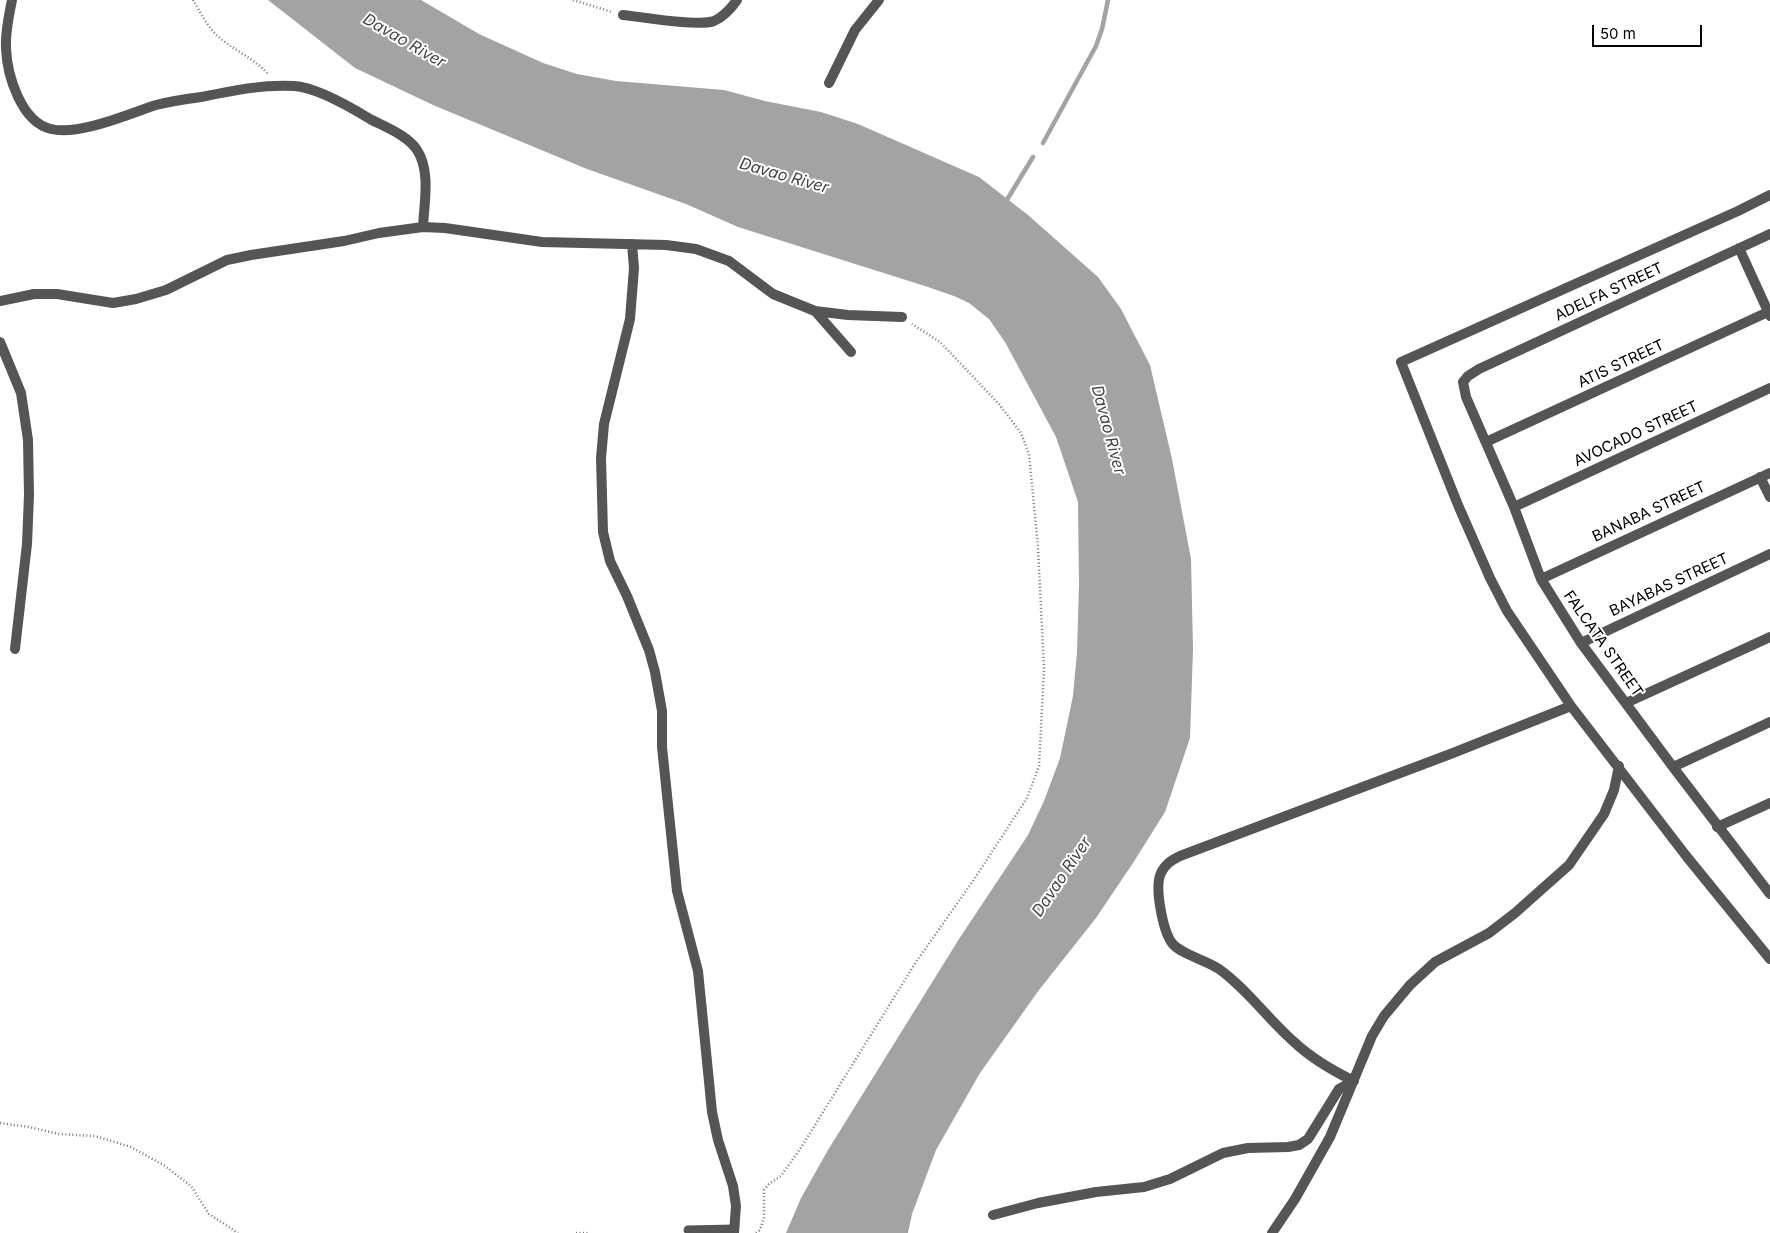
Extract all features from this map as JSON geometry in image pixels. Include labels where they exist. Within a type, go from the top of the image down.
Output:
[{"type":"street","points":[[12,0],[7,22],[6,48],[9,71],[19,98],[29,115],[40,125],[51,130],[65,131],[88,127],[159,105],[243,89],[296,86],[312,90],[405,138],[417,149],[424,165],[423,227]]},
{"type":"street","points":[[623,14],[698,23],[714,21],[737,0]]},
{"type":"street","points":[[828,83],[855,30],[879,0]]},
{"type":"street","points":[[1770,195],[1401,362],[1458,505],[1490,578],[1507,611],[1571,706],[1692,864],[1770,959]]},
{"type":"street","points":[[0,300],[34,294],[57,294],[113,303],[136,299],[166,290],[227,260],[423,227],[445,228],[542,242],[666,245],[696,249],[729,261],[773,294],[815,311],[848,315],[902,317]]},
{"type":"street","name":"ADELFA STREET","points":[[1463,382],[1468,376],[1479,369],[1770,234]]},
{"type":"street","points":[[632,244],[634,268],[630,319],[604,424],[601,458],[603,532],[610,561],[627,596],[649,650],[655,672],[662,710],[662,747],[677,891],[698,972],[712,1112],[718,1140],[733,1186],[736,1206],[734,1231]]},
{"type":"street","points":[[1739,248],[1769,314]]},
{"type":"street","points":[[815,311],[851,352]]},
{"type":"street","name":"ATIS STREET","points":[[1486,442],[1769,314]]},
{"type":"street","points":[[0,342],[21,393],[28,440],[29,495],[27,544],[15,649]]},
{"type":"street","name":"FALCATA STREET","points":[[1463,382],[1466,398],[1514,507],[1541,579],[1581,643],[1718,827],[1766,883],[1770,894]]},
{"type":"street","name":"AVOCADO STREET","points":[[1514,507],[1770,388]]},
{"type":"street","points":[[1765,475],[1770,497]]},
{"type":"street","name":"BANABA STREET","points":[[1541,579],[1765,475]]},
{"type":"street","name":"BAYABAS STREET","points":[[1581,643],[1770,554]]},
{"type":"street","points":[[1626,703],[1770,637]]},
{"type":"street","points":[[1354,1080],[1330,1070],[1292,1041],[1232,978],[1212,964],[1182,952],[1173,945],[1167,934],[1162,912],[1159,890],[1160,874],[1167,863],[1180,856],[1453,753],[1571,706]]},
{"type":"street","points":[[1673,768],[1770,722]]},
{"type":"street","points":[[1272,1233],[1316,1166],[1330,1138],[1372,1036],[1384,1016],[1410,985],[1435,962],[1489,933],[1516,913],[1569,865],[1604,814],[1614,790],[1618,766]]},
{"type":"street","points":[[1718,827],[1770,803]]},
{"type":"street","points":[[993,1215],[1096,1192],[1144,1187],[1170,1179],[1223,1153],[1248,1148],[1299,1145],[1311,1135],[1339,1089],[1354,1080]]},
{"type":"lane","points":[[688,1230],[734,1231]]},
{"type":"path","points":[[193,0],[214,33],[261,66],[276,86]]},
{"type":"path","points":[[573,0],[623,14]]},
{"type":"path","points":[[756,1233],[760,1230],[764,1218],[764,1190],[781,1176],[802,1146],[916,962],[974,881],[1027,798],[1039,766],[1044,669],[1038,547],[1029,454],[1021,432],[999,404],[940,342],[902,317]]},
{"type":"path","points":[[0,1122],[60,1134],[95,1136],[131,1147],[165,1166],[191,1186],[209,1214],[238,1233]]},
{"type":"path","points":[[576,1233],[588,1233]]},
{"type":"water","name":"Davao River","points":[[268,0],[421,0],[479,34],[543,63],[577,74],[616,81],[724,90],[765,101],[821,112],[858,124],[979,177],[1028,215],[1098,277],[1121,309],[1150,365],[1172,459],[1191,559],[1193,649],[1190,738],[1165,812],[1096,918],[1039,990],[980,1073],[936,1150],[912,1214],[908,1233],[786,1233],[801,1198],[828,1150],[959,939],[1028,835],[1044,801],[1060,758],[1073,696],[1077,652],[1079,584],[1078,502],[1056,437],[1005,342],[989,319],[969,303],[928,287],[738,227],[686,204],[587,169],[433,105],[355,68]]},
{"type":"waterway","points":[[1043,143],[1096,46],[1102,29],[1108,0]]},
{"type":"waterway","points":[[1005,203],[1033,157]]}]
